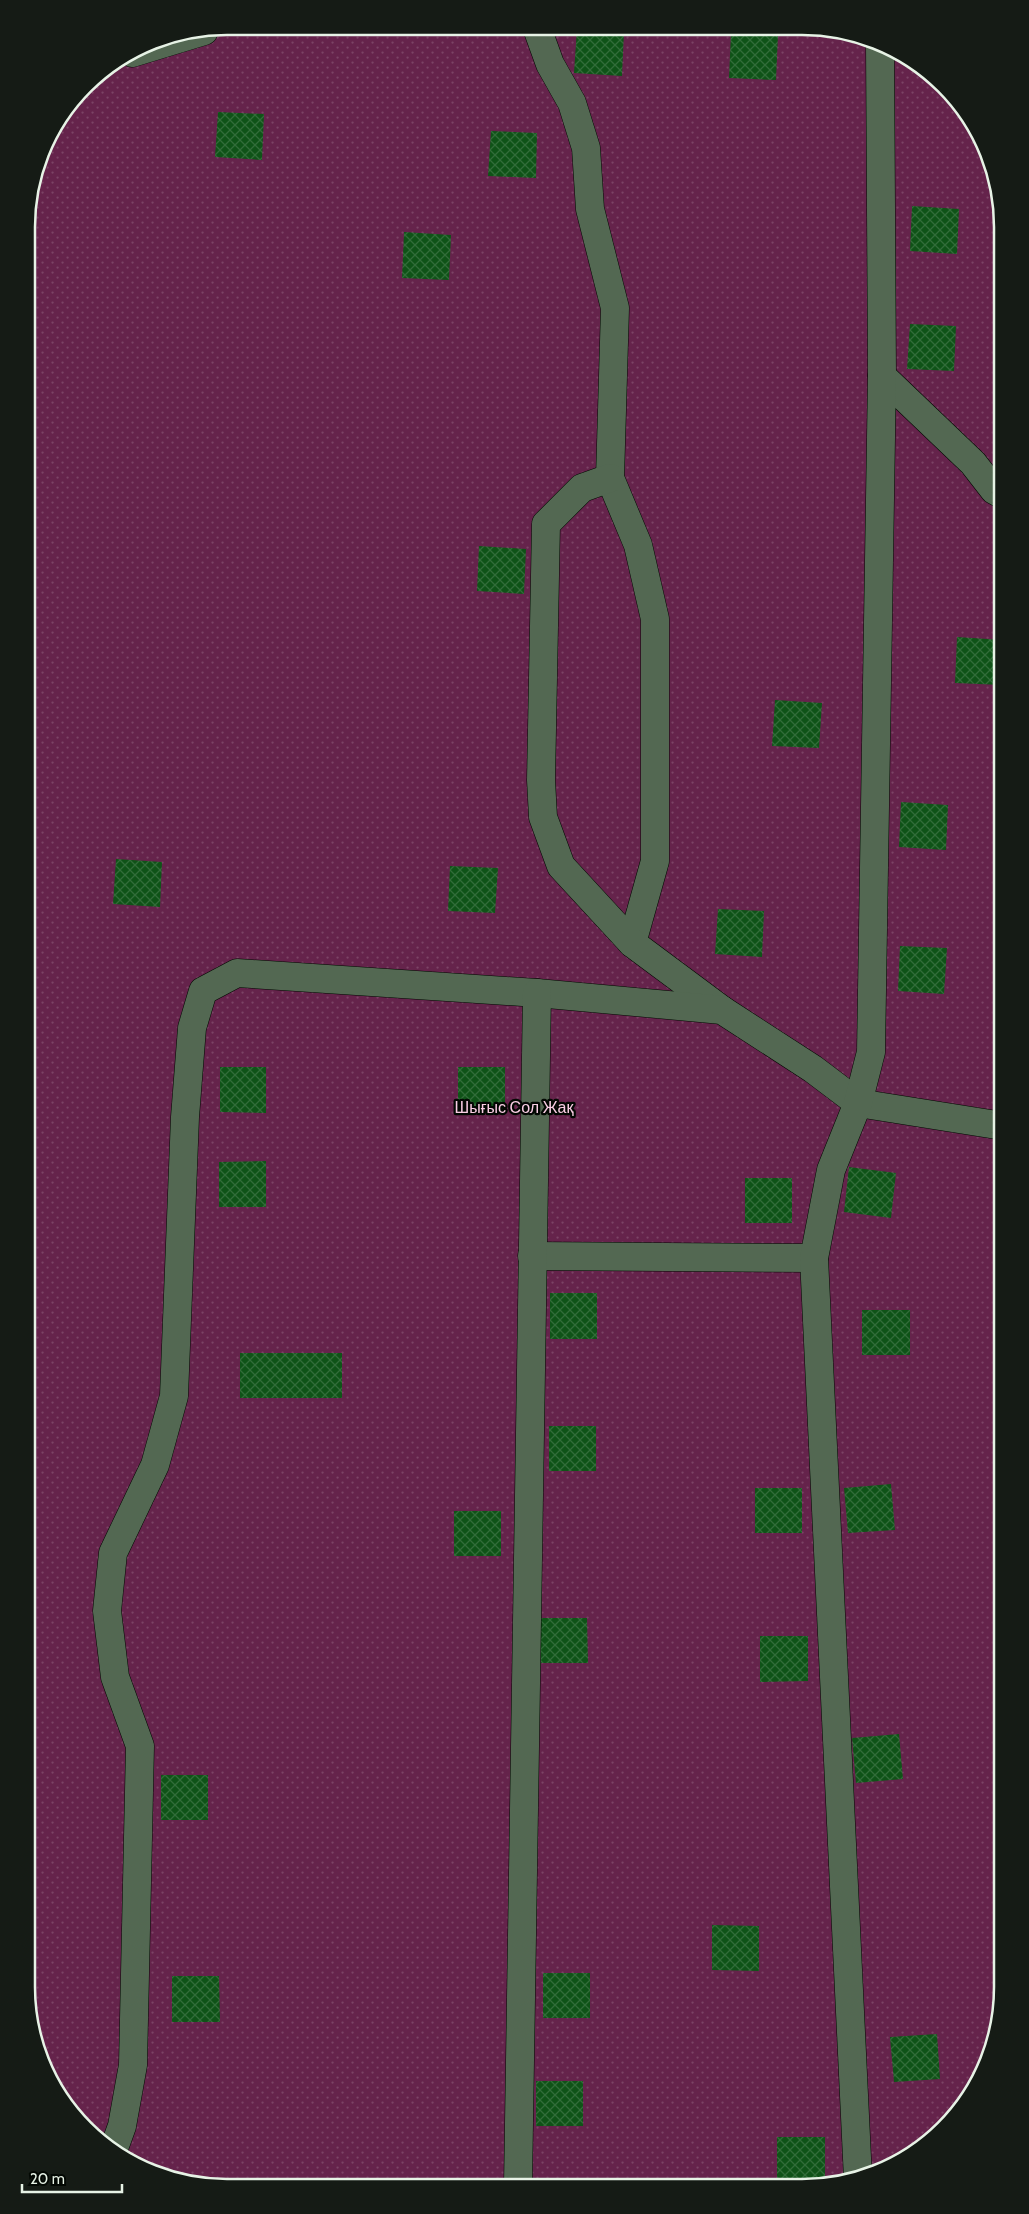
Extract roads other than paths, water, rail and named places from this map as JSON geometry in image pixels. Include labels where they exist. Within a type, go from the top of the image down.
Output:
[{"type":"street","points":[[540,35],[550,64],[572,103],[586,148],[590,209],[615,308],[610,478],[638,545],[655,619],[655,862],[632,943]]},
{"type":"street","points":[[858,2171],[814,1258],[831,1170],[858,1103],[870,1052],[882,376],[880,52]]},
{"type":"street","points":[[882,376],[973,463],[994,490]]},
{"type":"street","points":[[610,478],[582,488],[546,524],[541,780],[543,817],[561,866],[632,943],[722,1010],[813,1069],[858,1103],[994,1125]]},
{"type":"street","points":[[115,2143],[122,2126],[133,2065],[140,1746],[115,1678],[107,1611],[113,1553],[156,1465],[174,1396],[185,1117],[192,1028],[203,990],[237,973],[537,994],[722,1010]]},
{"type":"street","points":[[518,2179],[537,994]]},
{"type":"street","points":[[532,1256],[814,1258]]},
{"type":"park label","name":"Шығыс Сол Жақ","points":[[514,1107]]}]
